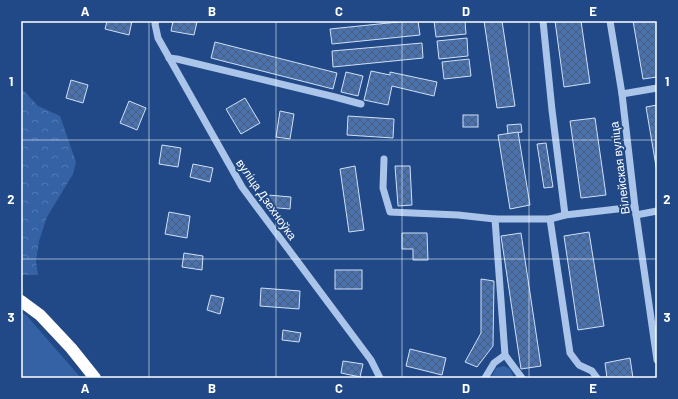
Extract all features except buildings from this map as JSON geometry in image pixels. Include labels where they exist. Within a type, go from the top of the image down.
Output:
[{"type":"highway","points":[[21,301],[40,314],[71,348],[94,378]]},
{"type":"street","name":"вуліца Дзехноўка","points":[[156,21],[155,24],[158,38],[242,187],[371,360],[380,378]]},
{"type":"street","points":[[543,21],[565,215]]},
{"type":"street","name":"Вілейская вуліца","points":[[610,21],[622,94],[636,215],[657,360]]},
{"type":"street","points":[[169,58],[361,104]]},
{"type":"street","points":[[622,94],[657,88]]},
{"type":"street","points":[[384,160],[383,188],[390,212],[458,215],[494,219],[550,219],[565,215],[635,207]]},
{"type":"street","points":[[636,215],[657,211]]},
{"type":"street","points":[[494,219],[505,354],[522,378]]},
{"type":"street","points":[[550,219],[570,353],[579,365],[592,371],[597,378]]},
{"type":"street","points":[[485,378],[494,363],[505,354]]},
{"type":"green space","points":[[21,88],[38,106],[60,116],[76,162],[73,174],[47,217],[39,241],[36,261],[38,275],[21,275]]},
{"type":"green space","points":[[21,312],[27,316],[81,378],[21,378]]},
{"type":"green space","points":[[504,366],[510,369],[514,378],[491,378],[496,368]]}]
